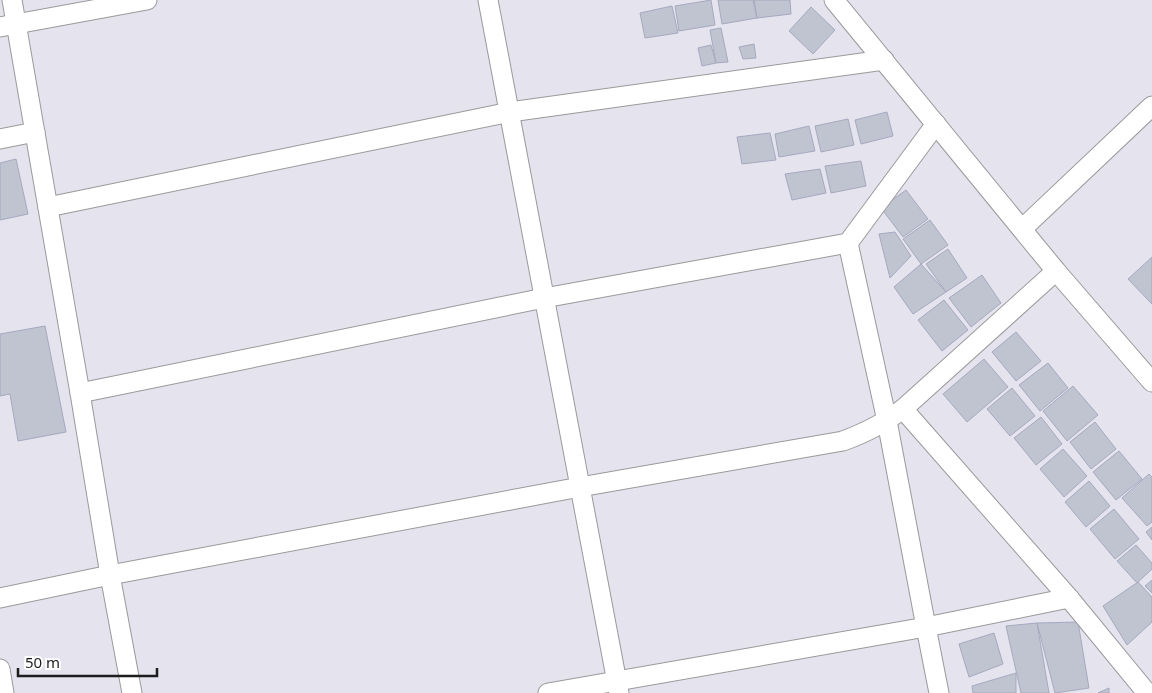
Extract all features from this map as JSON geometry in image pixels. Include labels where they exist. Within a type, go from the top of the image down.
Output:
[{"type":"street","points":[[12,0],[8,26],[35,132],[110,575],[132,693]]},
{"type":"street","points":[[8,26],[147,0]]},
{"type":"street","points":[[488,0],[618,687]]},
{"type":"street","points":[[834,0],[1056,271],[1152,382]]},
{"type":"street","points":[[48,207],[510,112],[884,60]]},
{"type":"street","points":[[1022,229],[1152,106]]},
{"type":"street","points":[[80,393],[544,298],[848,243],[936,124]]},
{"type":"street","points":[[0,139],[35,132]]},
{"type":"street","points":[[848,243],[887,421],[940,693]]},
{"type":"street","points":[[0,598],[110,575],[580,487],[842,441],[866,432],[904,409],[1056,271]]},
{"type":"street","points":[[904,409],[1069,598],[1147,693]]},
{"type":"street","points":[[548,693],[618,687],[1069,598]]},
{"type":"street","points":[[0,669],[4,693]]},
{"type":"building","points":[[711,0],[715,25],[679,31],[675,6]]},
{"type":"building","points":[[718,0],[753,0],[757,18],[722,24]]},
{"type":"building","points":[[754,0],[790,0],[791,14],[757,18]]},
{"type":"building","points":[[672,6],[678,33],[645,38],[640,13]]},
{"type":"building","points":[[811,7],[835,30],[813,54],[789,31]]},
{"type":"building","points":[[721,28],[728,62],[716,63],[710,30]]},
{"type":"building","points":[[754,44],[756,58],[743,59],[739,47]]},
{"type":"building","points":[[711,45],[716,63],[702,66],[698,48]]},
{"type":"building","points":[[887,112],[893,136],[861,144],[855,120]]},
{"type":"building","points":[[848,119],[854,145],[821,152],[815,126]]},
{"type":"building","points":[[809,126],[815,151],[779,157],[775,134]]},
{"type":"building","points":[[770,133],[776,160],[742,164],[737,137]]},
{"type":"building","points":[[16,159],[28,214],[0,220],[0,163]]},
{"type":"building","points":[[861,161],[866,186],[831,193],[825,166]]},
{"type":"building","points":[[820,169],[826,193],[792,200],[785,174]]},
{"type":"building","points":[[906,190],[928,219],[903,237],[881,208]]},
{"type":"building","points":[[930,220],[948,245],[921,264],[903,239]]},
{"type":"building","points":[[895,232],[911,256],[890,278],[879,234]]},
{"type":"building","points":[[948,249],[967,278],[946,292],[926,264]]},
{"type":"building","points":[[1152,257],[1152,304],[1128,279]]},
{"type":"building","points":[[921,264],[946,292],[913,314],[894,287]]},
{"type":"building","points":[[982,275],[1001,303],[971,327],[949,298]]},
{"type":"building","points":[[944,300],[968,330],[942,351],[918,320]]},
{"type":"building","points":[[45,326],[66,432],[18,441],[10,394],[0,396],[0,334]]},
{"type":"building","points":[[1016,332],[1041,361],[1016,381],[992,352]]},
{"type":"building","points":[[984,359],[1008,387],[967,422],[943,394]]},
{"type":"building","points":[[1048,363],[1068,388],[1040,411],[1019,385]]},
{"type":"building","points":[[1073,386],[1098,415],[1067,441],[1043,411]]},
{"type":"building","points":[[1012,388],[1035,416],[1010,436],[987,409]]},
{"type":"building","points":[[1041,417],[1062,444],[1036,465],[1014,438]]},
{"type":"building","points":[[1095,422],[1116,449],[1091,469],[1070,442]]},
{"type":"building","points":[[1063,449],[1087,476],[1064,497],[1040,469]]},
{"type":"building","points":[[1119,451],[1142,479],[1116,500],[1093,472]]},
{"type":"building","points":[[1149,474],[1152,477],[1152,522],[1147,526],[1122,498]]},
{"type":"building","points":[[1089,481],[1110,506],[1086,527],[1065,502]]},
{"type":"building","points":[[1114,509],[1139,539],[1115,559],[1090,529]]},
{"type":"building","points":[[1152,527],[1152,540],[1146,532]]},
{"type":"building","points":[[1136,545],[1152,563],[1152,569],[1137,583],[1117,561]]},
{"type":"building","points":[[1152,580],[1152,593],[1145,586]]},
{"type":"building","points":[[1138,582],[1152,597],[1152,622],[1127,645],[1103,606]]},
{"type":"building","points":[[1078,622],[1089,688],[1055,693],[1037,623]]},
{"type":"building","points":[[1037,623],[1049,693],[1021,693],[1006,626]]},
{"type":"building","points":[[994,633],[1003,664],[969,677],[959,644]]},
{"type":"building","points":[[1016,673],[1016,693],[973,693],[972,686]]},
{"type":"building","points":[[1109,688],[1109,693],[1098,693]]}]
